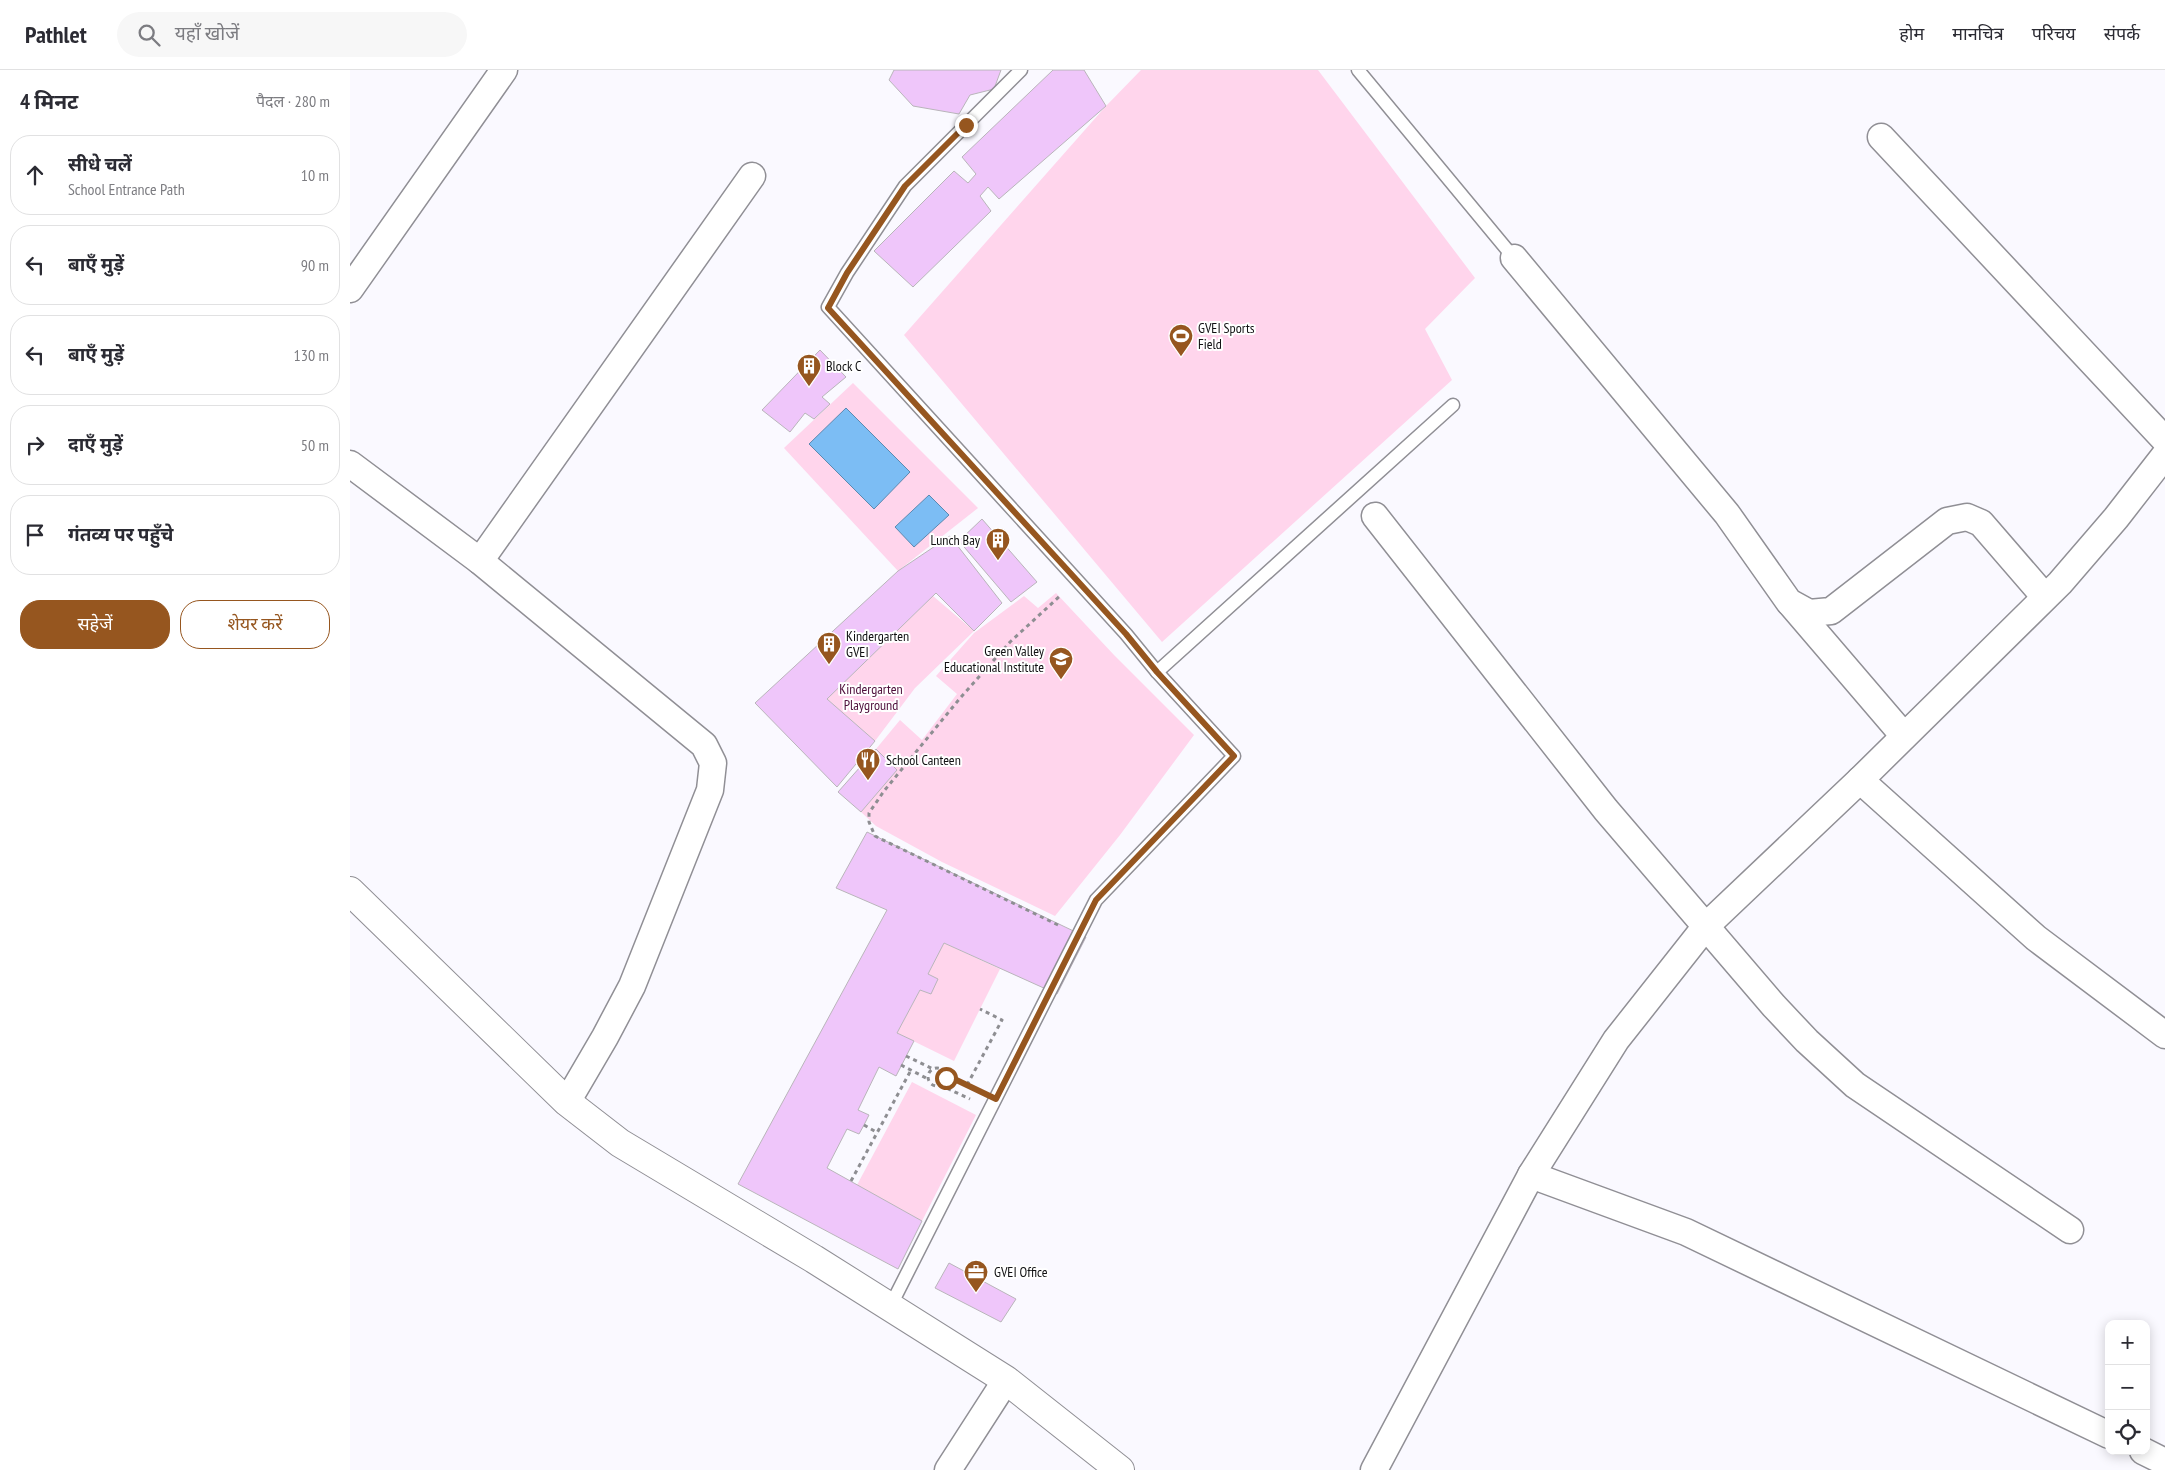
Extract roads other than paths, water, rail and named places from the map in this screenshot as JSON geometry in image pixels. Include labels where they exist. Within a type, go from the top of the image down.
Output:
[{"type":"street","points":[[350,289],[504,70]]},
{"type":"street","points":[[1881,137],[2165,440]]},
{"type":"street","points":[[480,561],[752,176]]},
{"type":"street","points":[[1514,258],[1727,514],[1789,602],[1904,736]]},
{"type":"street","points":[[1374,1470],[1531,1174],[1616,1040],[1706,926],[1860,780],[2046,598],[2116,518],[2165,455]]},
{"type":"street","points":[[350,464],[480,561],[704,745],[713,763],[710,790],[632,986],[606,1038],[567,1102]]},
{"type":"street","points":[[1375,516],[1606,810],[1774,1006],[1855,1085],[2070,1230]]},
{"type":"street","points":[[1789,602],[1809,613],[1831,611],[1947,521],[1967,517],[1981,524],[2046,598]]},
{"type":"street","points":[[1860,780],[2036,938],[2165,1035]]},
{"type":"street","points":[[350,891],[567,1102],[620,1143],[890,1307],[1006,1380],[1120,1470]]},
{"type":"street","points":[[1531,1174],[1686,1232],[2105,1433]]},
{"type":"street","points":[[948,1470],[1006,1380]]},
{"type":"street","points":[[2150,1454],[2165,1462]]},
{"type":"lane","points":[[890,1307],[1096,900],[1234,756],[1157,672],[1126,634],[828,308],[847,273],[905,186],[1021,70]]},
{"type":"lane","points":[[1358,70],[1514,258]]},
{"type":"lane","points":[[1157,672],[1453,405]]},
{"type":"water","points":[[846,408],[910,472],[874,509],[809,444]]},
{"type":"water","points":[[929,495],[949,515],[914,547],[895,527]]},
{"type":"place","name":"GVEI Sports Field","points":[[1181,357]]},
{"type":"place","name":"Block C","points":[[809,387]]},
{"type":"place","name":"Lunch Bay","points":[[998,561]]},
{"type":"place","name":"Kindergarten GVEI","points":[[829,665]]},
{"type":"place","name":"Green Valley Educational Institute","points":[[1061,680]]},
{"type":"place","name":"School Canteen","points":[[868,781]]},
{"type":"place","name":"GVEI Office","points":[[976,1293]]},
{"type":"park label","name":"Kindergarten Playground","points":[[871,698]]}]
